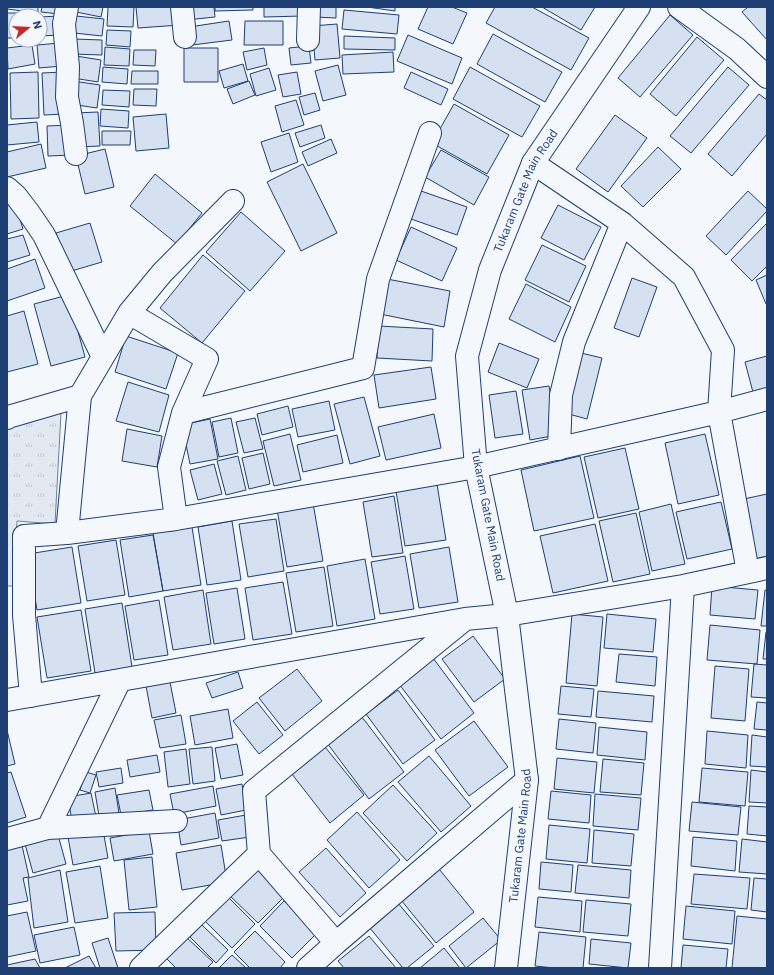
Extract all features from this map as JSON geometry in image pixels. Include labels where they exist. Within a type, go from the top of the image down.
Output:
[{"type":"street","points":[[67,7],[64,24],[68,67],[67,97],[76,154]]},
{"type":"street","points":[[182,7],[185,37]]},
{"type":"street","points":[[308,40],[309,7]]},
{"type":"street","name":"Tukaram Gate Main Road","points":[[506,968],[527,780],[507,616],[476,467],[467,356],[490,270],[533,163],[639,7]]},
{"type":"street","points":[[679,7],[737,49],[767,76]]},
{"type":"street","points":[[183,413],[363,368],[378,279],[430,133]]},
{"type":"street","points":[[7,700],[465,619],[507,616],[683,586],[757,570],[719,412],[723,350],[684,277],[622,223],[533,163]]},
{"type":"street","points":[[7,188],[16,196],[44,235],[103,357]]},
{"type":"street","points":[[66,533],[80,396],[128,313],[162,273],[233,201]]},
{"type":"street","points":[[559,449],[561,395],[574,342],[622,223]]},
{"type":"street","points":[[128,313],[207,359],[183,413],[169,467],[176,519]]},
{"type":"street","points":[[7,418],[80,396]]},
{"type":"street","points":[[31,696],[16,613],[24,536],[66,533],[176,519],[476,467],[719,412],[767,399]]},
{"type":"street","points":[[660,968],[683,586]]},
{"type":"street","points":[[336,943],[259,854],[254,791],[465,619]]},
{"type":"street","points":[[48,828],[120,680]]},
{"type":"street","points":[[308,968],[527,780]]},
{"type":"street","points":[[7,839],[48,828],[176,821]]},
{"type":"street","points":[[141,968],[259,854]]},
{"type":"green space","points":[[61,413],[55,524],[17,521],[14,586],[7,586],[7,430],[15,421]]},
{"type":"building","points":[[7,7],[38,7],[38,8],[7,9]]},
{"type":"building","points":[[59,7],[59,14],[48,13],[48,8],[42,8]]},
{"type":"building","points":[[77,7],[103,7],[101,17],[76,12]]},
{"type":"building","points":[[108,7],[134,7],[133,27],[107,26]]},
{"type":"building","points":[[136,7],[178,7],[180,25],[138,28]]},
{"type":"building","points":[[185,7],[214,7],[215,17],[186,20]]},
{"type":"building","points":[[215,7],[253,7],[253,10],[215,11]]},
{"type":"building","points":[[264,7],[303,7],[303,16],[264,17]]},
{"type":"building","points":[[315,7],[336,7],[336,18],[315,17]]},
{"type":"building","points":[[367,7],[395,7],[395,11]]},
{"type":"building","points":[[428,7],[452,7],[467,13],[453,44],[418,29]]},
{"type":"building","points":[[495,7],[532,7],[589,38],[571,70],[486,23]]},
{"type":"building","points":[[542,7],[595,7],[581,30]]},
{"type":"building","points":[[748,7],[767,7],[767,40],[742,12]]},
{"type":"building","points":[[344,10],[399,15],[397,34],[342,29]]},
{"type":"building","points":[[7,13],[8,13],[8,38]]},
{"type":"building","points":[[670,15],[693,35],[640,97],[618,78]]},
{"type":"building","points":[[59,16],[60,35],[48,36],[48,17]]},
{"type":"building","points":[[76,16],[104,19],[102,36],[74,33]]},
{"type":"building","points":[[229,21],[232,40],[192,45],[189,27]]},
{"type":"building","points":[[245,21],[283,21],[283,45],[244,45]]},
{"type":"building","points":[[337,24],[340,58],[315,60],[312,26]]},
{"type":"building","points":[[107,30],[131,31],[130,47],[106,45]]},
{"type":"building","points":[[493,34],[562,72],[545,102],[477,64]]},
{"type":"building","points":[[408,35],[462,58],[452,84],[397,61]]},
{"type":"building","points":[[344,36],[395,38],[395,50],[344,49]]},
{"type":"building","points":[[697,37],[724,60],[676,116],[650,94]]},
{"type":"building","points":[[74,39],[102,40],[102,55],[73,54]]},
{"type":"building","points":[[60,43],[62,66],[39,68],[37,48],[48,48],[48,44]]},
{"type":"building","points":[[309,46],[311,63],[291,65],[289,48]]},
{"type":"building","points":[[105,47],[130,49],[129,66],[104,65]]},
{"type":"building","points":[[7,48],[32,48],[35,64],[8,69]]},
{"type":"building","points":[[184,48],[218,48],[218,82],[184,82]]},
{"type":"building","points":[[264,48],[267,65],[247,70],[243,52]]},
{"type":"building","points":[[134,50],[156,50],[155,66],[133,65]]},
{"type":"building","points":[[393,52],[394,72],[343,74],[342,55]]},
{"type":"building","points":[[76,56],[101,60],[98,82],[73,78]]},
{"type":"building","points":[[243,64],[248,81],[224,88],[219,71]]},
{"type":"building","points":[[338,65],[346,95],[323,101],[315,71]]},
{"type":"building","points":[[103,67],[128,69],[127,84],[102,82]]},
{"type":"building","points":[[470,67],[540,106],[522,137],[453,99]]},
{"type":"building","points":[[728,67],[749,85],[691,153],[670,136]]},
{"type":"building","points":[[269,68],[276,90],[256,96],[250,74]]},
{"type":"building","points":[[132,71],[158,71],[158,84],[131,84]]},
{"type":"building","points":[[38,72],[39,118],[11,119],[10,73]]},
{"type":"building","points":[[63,72],[64,114],[44,115],[42,73]]},
{"type":"building","points":[[297,72],[301,94],[283,97],[278,75]]},
{"type":"building","points":[[411,72],[448,89],[441,105],[404,88]]},
{"type":"building","points":[[73,81],[100,85],[97,108],[70,104]]},
{"type":"building","points":[[249,81],[255,95],[233,104],[227,89]]},
{"type":"building","points":[[134,89],[157,89],[156,106],[133,105]]},
{"type":"building","points":[[103,90],[130,91],[129,107],[102,105]]},
{"type":"building","points":[[315,93],[320,110],[304,115],[299,97]]},
{"type":"building","points":[[759,94],[767,100],[767,134],[732,176],[708,154]]},
{"type":"building","points":[[296,100],[304,125],[282,132],[275,106]]},
{"type":"building","points":[[454,104],[509,135],[487,174],[432,143]]},
{"type":"building","points":[[101,109],[129,111],[128,128],[100,126]]},
{"type":"building","points":[[98,112],[100,146],[77,147],[75,113]]},
{"type":"building","points":[[166,114],[169,148],[136,151],[133,117]]},
{"type":"building","points":[[615,115],[647,138],[608,192],[576,169]]},
{"type":"building","points":[[37,122],[39,142],[7,145],[7,125]]},
{"type":"building","points":[[71,125],[72,155],[48,156],[47,126]]},
{"type":"building","points":[[321,125],[325,138],[300,147],[295,133]]},
{"type":"building","points":[[102,131],[131,131],[130,145],[102,145]]},
{"type":"building","points":[[289,133],[298,162],[271,172],[261,142]]},
{"type":"building","points":[[331,139],[337,153],[308,166],[302,152]]},
{"type":"building","points":[[41,144],[46,168],[7,177],[7,152]]},
{"type":"building","points":[[658,147],[681,169],[643,207],[621,186]]},
{"type":"building","points":[[105,149],[114,187],[85,194],[76,156]]},
{"type":"building","points":[[441,150],[489,177],[474,205],[425,177]]},
{"type":"building","points":[[303,164],[337,233],[301,251],[267,182]]},
{"type":"building","points":[[155,174],[202,213],[177,244],[130,206]]},
{"type":"building","points":[[421,191],[467,207],[457,235],[411,219]]},
{"type":"building","points":[[748,191],[767,209],[767,211],[726,255],[706,236]]},
{"type":"building","points":[[13,197],[23,229],[7,234],[7,199]]},
{"type":"building","points":[[558,205],[601,227],[584,260],[541,238]]},
{"type":"building","points":[[241,212],[285,251],[250,291],[206,252]]},
{"type":"building","points":[[90,223],[102,262],[68,272],[56,233]]},
{"type":"building","points":[[767,223],[767,266],[752,281],[731,260]]},
{"type":"building","points":[[411,227],[457,248],[442,281],[396,260]]},
{"type":"building","points":[[23,235],[30,255],[7,262],[7,239]]},
{"type":"building","points":[[542,245],[586,266],[569,302],[525,280]]},
{"type":"building","points":[[203,255],[245,291],[202,343],[160,308]]},
{"type":"building","points":[[35,259],[45,288],[7,301],[7,269]]},
{"type":"building","points":[[767,275],[767,304],[766,304],[756,280]]},
{"type":"building","points":[[632,278],[657,287],[639,337],[614,328]]},
{"type":"building","points":[[387,279],[450,291],[444,327],[380,314]]},
{"type":"building","points":[[526,284],[571,307],[555,342],[509,319]]},
{"type":"building","points":[[68,295],[85,357],[51,366],[34,304]]},
{"type":"building","points":[[24,311],[38,364],[7,372],[7,316]]},
{"type":"building","points":[[379,326],[433,329],[432,361],[377,358]]},
{"type":"building","points":[[126,336],[178,353],[166,389],[115,372]]},
{"type":"building","points":[[499,343],[539,359],[527,388],[488,372]]},
{"type":"building","points":[[581,353],[602,358],[587,419],[565,413]]},
{"type":"building","points":[[767,356],[767,393],[754,396],[745,362]]},
{"type":"building","points":[[431,367],[436,399],[379,408],[374,375]]},
{"type":"building","points":[[128,382],[169,395],[159,432],[116,421]]},
{"type":"building","points":[[549,386],[557,435],[530,440],[522,390]]},
{"type":"building","points":[[516,391],[523,434],[495,438],[489,395]]},
{"type":"building","points":[[364,397],[380,456],[350,464],[334,404]]},
{"type":"building","points":[[329,401],[335,430],[298,437],[292,409]]},
{"type":"building","points":[[288,406],[293,427],[262,435],[257,414]]},
{"type":"building","points":[[434,414],[441,448],[386,460],[378,427]]},
{"type":"building","points":[[231,418],[238,453],[219,457],[212,422]]},
{"type":"building","points":[[255,418],[263,449],[244,453],[236,422]]},
{"type":"building","points":[[210,419],[218,459],[190,464],[182,425]]},
{"type":"building","points":[[127,429],[162,436],[157,467],[122,461]]},
{"type":"building","points":[[290,434],[301,480],[274,486],[263,441]]},
{"type":"building","points":[[705,434],[719,495],[678,504],[665,443]]},
{"type":"building","points":[[337,435],[343,463],[303,472],[297,445]]},
{"type":"building","points":[[625,448],[639,509],[598,518],[584,457]]},
{"type":"building","points":[[263,453],[270,484],[249,489],[242,458]]},
{"type":"building","points":[[238,456],[246,490],[226,495],[217,461]]},
{"type":"building","points":[[580,456],[594,518],[534,531],[521,470]]},
{"type":"building","points":[[214,464],[222,494],[198,500],[190,470]]},
{"type":"building","points":[[437,484],[446,540],[405,546],[396,491]]},
{"type":"building","points":[[767,494],[767,556],[757,559],[744,499]]},
{"type":"building","points":[[394,496],[403,553],[372,557],[363,502]]},
{"type":"building","points":[[721,502],[732,549],[687,559],[676,512]]},
{"type":"building","points":[[313,503],[323,561],[287,567],[277,509]]},
{"type":"building","points":[[671,504],[685,564],[652,571],[639,512]]},
{"type":"building","points":[[636,513],[650,574],[613,582],[599,521]]},
{"type":"building","points":[[276,519],[284,571],[248,577],[239,524]]},
{"type":"building","points":[[232,521],[241,580],[207,585],[198,527]]},
{"type":"building","points":[[595,524],[608,581],[553,593],[540,536]]},
{"type":"building","points":[[192,527],[201,585],[163,591],[153,533]]},
{"type":"building","points":[[153,535],[163,591],[129,597],[120,540]]},
{"type":"building","points":[[116,540],[125,595],[87,601],[78,546]]},
{"type":"building","points":[[72,547],[81,603],[37,610],[28,554]]},
{"type":"building","points":[[449,547],[458,602],[419,608],[410,554]]},
{"type":"building","points":[[405,556],[414,609],[380,614],[371,562]]},
{"type":"building","points":[[365,559],[375,619],[337,626],[327,566]]},
{"type":"building","points":[[324,567],[333,626],[296,632],[286,573]]},
{"type":"building","points":[[283,582],[292,634],[253,640],[245,588]]},
{"type":"building","points":[[712,586],[758,590],[755,619],[710,615]]},
{"type":"building","points":[[237,588],[245,639],[214,644],[206,593]]},
{"type":"building","points":[[203,590],[211,644],[173,650],[164,597]]},
{"type":"building","points":[[765,590],[767,590],[767,626],[761,626]]},
{"type":"building","points":[[159,600],[168,655],[134,660],[125,606]]},
{"type":"building","points":[[122,603],[132,667],[95,673],[85,609]]},
{"type":"building","points":[[81,610],[91,671],[47,678],[37,617]]},
{"type":"building","points":[[572,614],[603,617],[597,686],[566,683]]},
{"type":"building","points":[[607,614],[656,619],[653,652],[604,648]]},
{"type":"building","points":[[710,625],[760,630],[757,664],[707,660]]},
{"type":"building","points":[[766,632],[767,659],[763,659]]},
{"type":"building","points":[[473,636],[505,679],[474,702],[442,659]]},
{"type":"building","points":[[619,654],[657,657],[655,686],[616,682]]},
{"type":"building","points":[[433,658],[474,713],[441,739],[399,684]]},
{"type":"building","points":[[754,664],[767,665],[767,698],[751,697]]},
{"type":"building","points":[[715,666],[749,669],[745,721],[711,718]]},
{"type":"building","points":[[297,669],[322,701],[285,731],[259,698]]},
{"type":"building","points":[[238,672],[243,688],[212,698],[206,683]]},
{"type":"building","points":[[170,682],[176,713],[152,718],[146,686]]},
{"type":"building","points":[[561,686],[594,689],[591,717],[558,714]]},
{"type":"building","points":[[398,690],[435,740],[403,764],[366,714]]},
{"type":"building","points":[[598,691],[654,696],[652,722],[596,717]]},
{"type":"building","points":[[257,702],[283,735],[259,754],[233,721]]},
{"type":"building","points":[[757,702],[767,703],[767,730],[754,729]]},
{"type":"building","points":[[228,709],[233,738],[195,745],[190,716]]},
{"type":"building","points":[[181,715],[186,744],[160,748],[154,720]]},
{"type":"building","points":[[362,717],[404,772],[369,799],[327,743]]},
{"type":"building","points":[[559,719],[596,723],[593,753],[556,749]]},
{"type":"building","points":[[474,721],[508,767],[469,796],[435,750]]},
{"type":"building","points":[[599,727],[647,732],[645,760],[597,755]]},
{"type":"building","points":[[7,730],[15,764],[7,766]]},
{"type":"building","points":[[707,731],[748,735],[746,768],[705,764]]},
{"type":"building","points":[[752,735],[767,737],[767,767],[750,766]]},
{"type":"building","points":[[321,742],[364,795],[330,823],[288,769]]},
{"type":"building","points":[[237,744],[243,775],[221,779],[215,748]]},
{"type":"building","points":[[212,747],[215,781],[193,784],[189,749]]},
{"type":"building","points":[[186,749],[190,784],[168,787],[164,752]]},
{"type":"building","points":[[157,755],[160,772],[130,777],[127,760]]},
{"type":"building","points":[[429,756],[471,806],[441,832],[398,782]]},
{"type":"building","points":[[557,758],[597,762],[594,793],[554,789]]},
{"type":"building","points":[[603,759],[644,763],[641,795],[600,792]]},
{"type":"building","points":[[121,768],[123,783],[99,787],[96,772]]},
{"type":"building","points":[[702,768],[748,772],[745,806],[699,802]]},
{"type":"building","points":[[751,770],[767,772],[767,803],[749,802]]},
{"type":"building","points":[[11,772],[26,817],[7,823],[7,773]]},
{"type":"building","points":[[86,772],[96,775],[90,793],[80,790]]},
{"type":"building","points":[[242,784],[246,810],[221,815],[216,789]]},
{"type":"building","points":[[393,785],[437,833],[407,861],[363,813]]},
{"type":"building","points":[[213,786],[216,806],[174,814],[170,794]]},
{"type":"building","points":[[115,788],[119,813],[99,816],[95,792]]},
{"type":"building","points":[[149,790],[153,810],[121,815],[117,795]]},
{"type":"building","points":[[551,791],[591,795],[589,823],[548,819]]},
{"type":"building","points":[[91,793],[96,817],[72,821],[68,797]]},
{"type":"building","points":[[595,794],[641,798],[638,830],[593,826]]},
{"type":"building","points":[[692,802],[741,807],[738,835],[689,831]]},
{"type":"building","points":[[749,806],[767,807],[767,836],[747,834]]},
{"type":"building","points":[[357,812],[400,860],[369,888],[327,840]]},
{"type":"building","points":[[215,813],[219,838],[181,845],[177,820]]},
{"type":"building","points":[[246,815],[250,837],[222,841],[218,820]]},
{"type":"building","points":[[549,825],[590,829],[587,863],[546,859]]},
{"type":"building","points":[[103,830],[108,858],[73,865],[68,837]]},
{"type":"building","points":[[594,830],[634,834],[631,866],[592,863]]},
{"type":"building","points":[[149,831],[153,854],[114,861],[110,838]]},
{"type":"building","points":[[58,835],[66,864],[33,873],[25,844]]},
{"type":"building","points":[[693,837],[737,841],[735,871],[691,866]]},
{"type":"building","points":[[742,839],[767,842],[767,874],[739,872]]},
{"type":"building","points":[[21,841],[29,877],[23,878],[28,901],[7,905],[7,844]]},
{"type":"building","points":[[221,845],[227,882],[182,890],[176,853]]},
{"type":"building","points":[[326,848],[366,893],[340,917],[299,872]]},
{"type":"building","points":[[152,857],[157,907],[129,910],[124,860]]},
{"type":"building","points":[[257,861],[289,892],[258,923],[226,892]]},
{"type":"building","points":[[541,862],[573,865],[571,892],[539,889]]},
{"type":"building","points":[[435,864],[474,912],[436,943],[397,895]]},
{"type":"building","points":[[578,865],[631,870],[629,898],[575,893]]},
{"type":"building","points":[[100,866],[108,918],[75,923],[66,872]]},
{"type":"building","points":[[60,870],[68,922],[34,928],[28,878]]},
{"type":"building","points":[[694,874],[750,878],[747,909],[691,904]]},
{"type":"building","points":[[754,878],[767,879],[767,912],[751,910]]},
{"type":"building","points":[[227,896],[255,924],[232,948],[204,920]]},
{"type":"building","points":[[538,897],[582,901],[580,932],[535,927]]},
{"type":"building","points":[[586,900],[631,904],[628,936],[583,932]]},
{"type":"building","points":[[284,901],[317,933],[292,958],[260,926]]},
{"type":"building","points":[[398,903],[434,946],[407,968],[403,968],[369,927]]},
{"type":"building","points":[[686,906],[735,911],[732,944],[683,939]]},
{"type":"building","points":[[27,912],[36,951],[7,957],[7,916]]},
{"type":"building","points":[[155,912],[156,950],[116,951],[114,913]]},
{"type":"building","points":[[737,916],[767,919],[767,968],[732,968]]},
{"type":"building","points":[[483,918],[501,940],[466,968],[449,946]]},
{"type":"building","points":[[202,925],[228,950],[216,963],[190,937]]},
{"type":"building","points":[[74,927],[80,955],[40,963],[34,935]]},
{"type":"building","points":[[255,931],[285,962],[280,968],[250,968],[234,952]]},
{"type":"building","points":[[539,932],[586,937],[583,968],[535,966]]},
{"type":"building","points":[[369,936],[396,968],[344,968],[338,961]]},
{"type":"building","points":[[186,937],[213,962],[207,968],[176,968],[166,958]]},
{"type":"building","points":[[108,938],[118,968],[100,968],[92,943]]},
{"type":"building","points":[[591,939],[631,943],[628,968],[589,964]]},
{"type":"building","points":[[683,945],[728,949],[726,968],[681,968]]},
{"type":"building","points":[[444,948],[460,968],[420,968]]},
{"type":"building","points":[[232,955],[246,968],[219,968]]},
{"type":"building","points":[[89,956],[96,968],[65,968]]},
{"type":"building","points":[[35,959],[40,968],[7,968],[7,965]]}]
